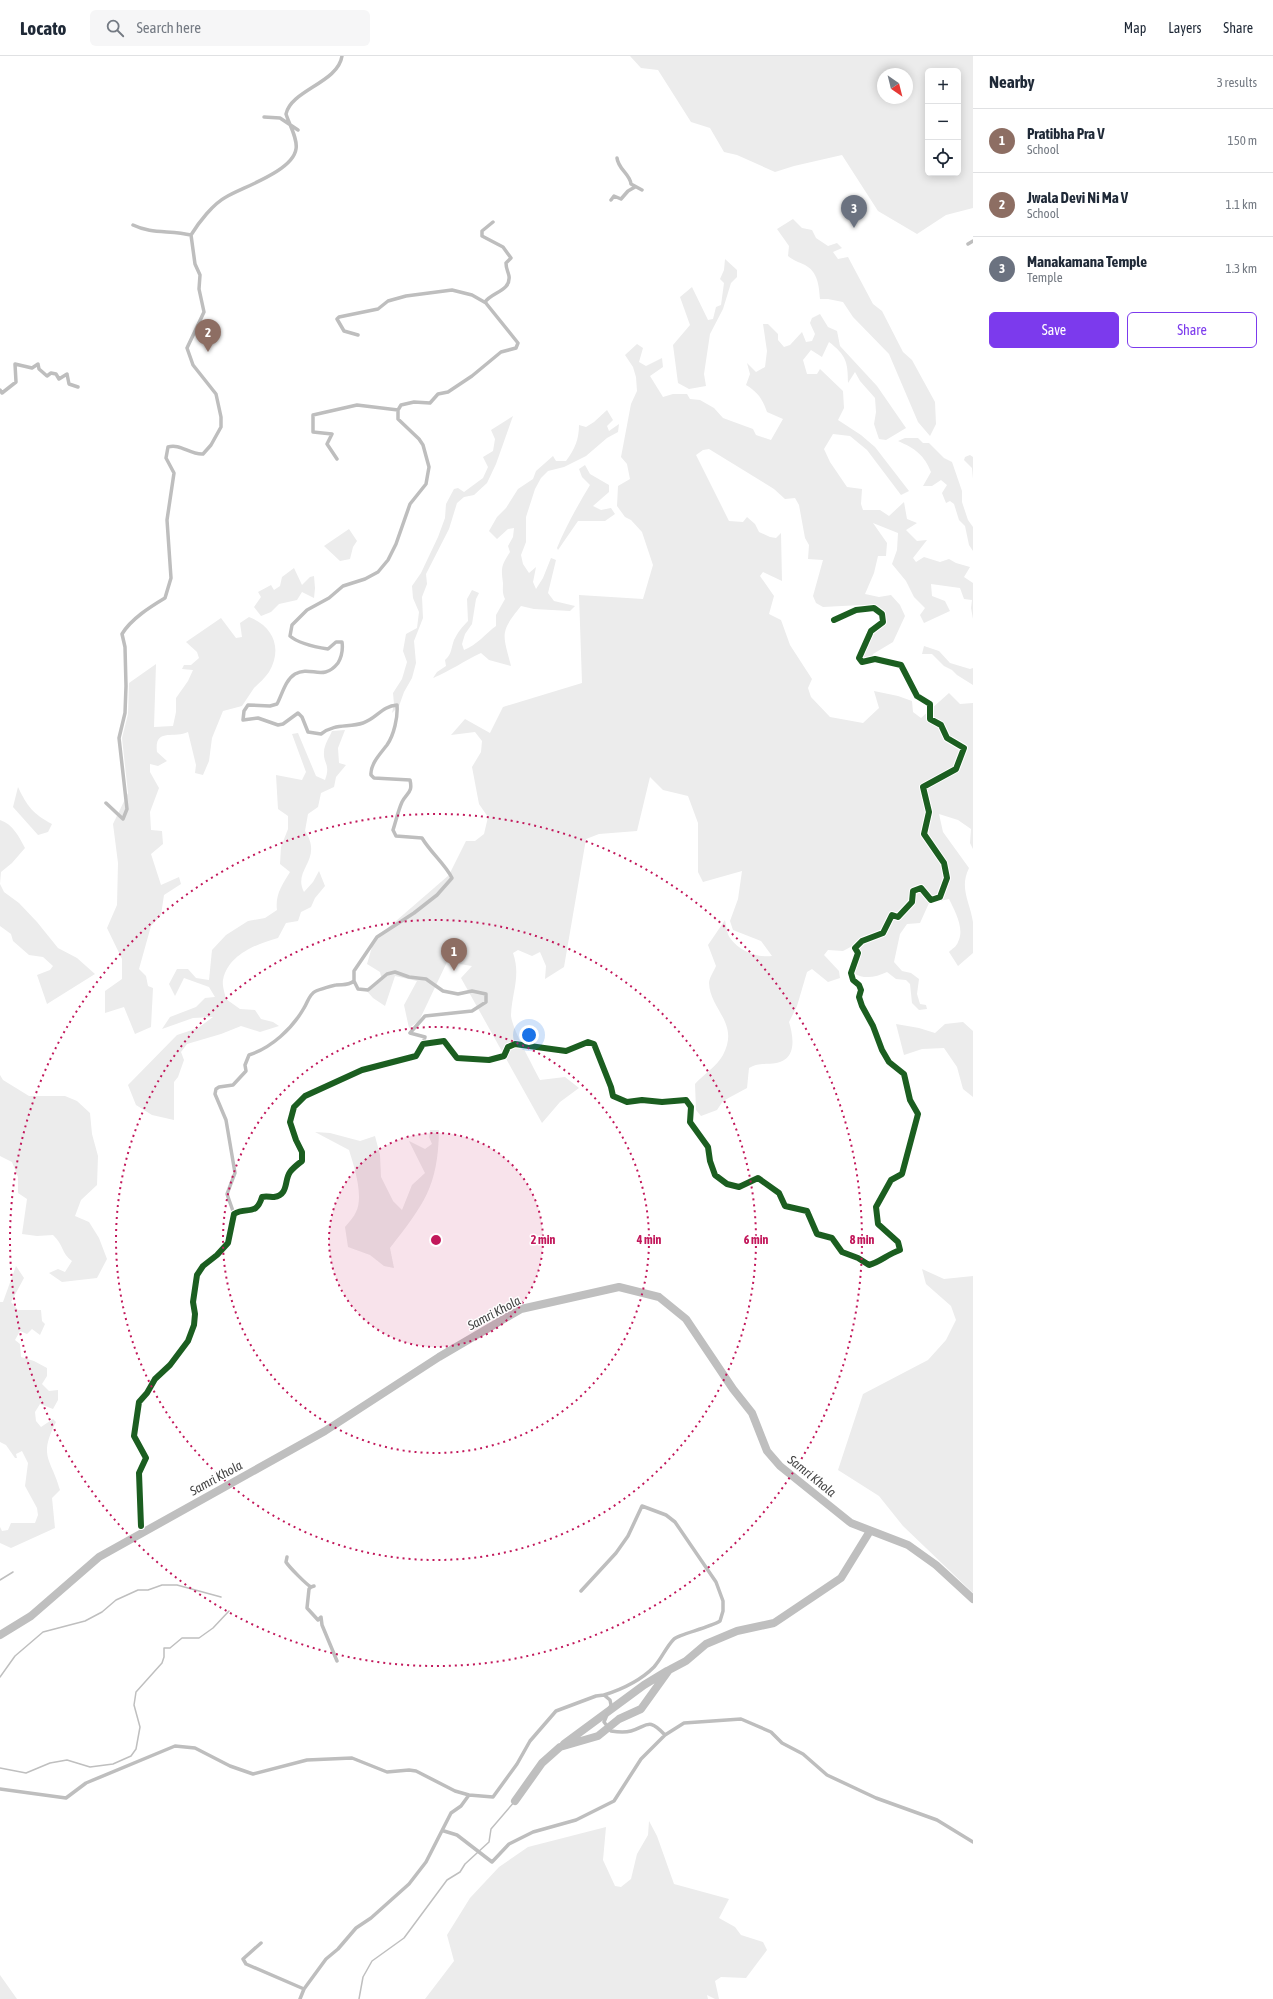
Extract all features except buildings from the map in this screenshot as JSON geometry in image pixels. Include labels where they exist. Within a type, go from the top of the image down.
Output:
[{"type":"street","points":[[106,803],[123,819],[127,809],[119,738],[125,713],[126,686],[125,647],[122,634],[126,628],[132,624],[145,610],[165,598],[171,578],[167,520],[174,473],[166,458],[168,447],[173,445],[195,454],[202,454],[211,445],[221,427],[221,417],[216,394],[193,365],[187,348],[204,312],[200,289],[200,275],[195,264],[191,235],[217,204],[226,197],[273,174],[292,158],[296,149],[286,114],[288,108],[308,90],[337,69],[341,63],[342,56]]},
{"type":"street","points":[[264,117],[280,118],[298,130]]},
{"type":"street","points":[[617,158],[618,162],[630,179],[631,184],[642,190]]},
{"type":"street","points":[[611,200],[614,196],[620,199],[628,191],[636,187]]},
{"type":"street","points":[[486,303],[486,300],[492,294],[501,292],[507,285],[509,276],[506,269],[506,263],[511,258],[503,247],[482,236],[482,231],[493,222]]},
{"type":"street","points":[[133,225],[152,232],[180,232],[191,235]]},
{"type":"street","points":[[968,244],[973,241]]},
{"type":"street","points":[[234,1214],[240,1211],[253,1211],[257,1208],[262,1197],[274,1197],[286,1188],[289,1172],[302,1161],[302,1152],[290,1122],[294,1107],[305,1096],[362,1070],[416,1056],[425,1037],[410,1033],[425,1016],[472,1011],[486,1002],[486,994],[472,992],[458,994],[443,991],[426,979],[395,972],[387,974],[368,990],[358,989],[354,981],[354,971],[377,937],[414,913],[437,894],[452,878],[448,869],[432,854],[422,838],[396,836],[393,830],[403,801],[412,788],[410,780],[374,778],[372,776],[372,768],[382,750],[387,745],[390,737],[397,714],[397,705],[383,709],[364,723],[330,727],[321,734],[308,732],[302,717],[298,713],[283,724],[278,725],[258,718],[243,720],[244,711],[248,705],[270,706],[277,704],[286,684],[294,675],[301,672],[324,673],[332,670],[340,659],[343,648],[342,642],[336,642],[328,649],[320,648],[294,640],[290,636],[290,632],[292,625],[307,610],[329,598],[343,586],[365,579],[378,572],[388,560],[396,544],[410,504],[426,484],[429,467],[423,445],[419,439],[398,419],[398,410],[401,405],[414,402],[430,403],[438,394],[448,392],[472,376],[501,352],[516,348],[518,343],[486,303],[472,294],[452,290],[406,296],[388,301],[378,309],[339,317],[337,319],[344,331],[358,335]]},
{"type":"street","points":[[0,390],[2,392],[16,382],[15,364],[32,368],[38,364],[39,369],[47,376],[51,373],[56,374],[59,379],[67,374],[68,384],[78,387]]},
{"type":"street","points":[[337,459],[327,444],[332,434],[313,432],[313,415],[357,405],[398,410]]},
{"type":"street","points":[[423,1044],[444,1041],[457,1058],[489,1060],[504,1056],[508,1046],[515,1044],[566,1051],[588,1042],[594,1044],[611,1087],[613,1096],[627,1102],[642,1100],[662,1102],[686,1100],[691,1107],[690,1122],[708,1147],[712,1169],[715,1175],[727,1184],[739,1187],[758,1178],[778,1193],[784,1206],[807,1211],[817,1234],[832,1238],[842,1252],[858,1258],[869,1265],[877,1263],[890,1254],[900,1250],[898,1242],[878,1224],[876,1207],[891,1180],[902,1174],[918,1114],[910,1100],[904,1074],[889,1062],[882,1050],[873,1026],[862,1006],[859,997],[861,990],[859,985],[853,980],[851,973],[858,953],[855,948],[862,941],[883,933],[892,915],[898,917],[912,902],[913,892],[921,888],[931,900],[940,897],[947,878],[944,863],[924,834],[929,812],[923,787],[956,769],[964,748],[947,738],[940,725],[930,719],[930,704],[918,696],[901,665],[875,659],[862,662],[859,658],[871,631],[883,622],[882,614],[874,608],[856,610],[834,620]]},
{"type":"street","points":[[141,1526],[138,1493],[139,1473],[146,1458],[134,1436],[139,1402],[147,1393],[155,1379],[170,1365],[188,1341],[194,1325],[195,1314],[193,1302],[197,1275],[202,1266],[217,1256],[228,1243],[234,1214],[227,1194],[235,1173],[226,1120],[215,1094],[216,1089],[219,1087],[233,1086],[246,1071],[245,1065],[249,1055],[267,1047],[284,1033],[292,1025],[304,1008],[310,996],[316,991],[336,985],[349,985],[354,981]]},
{"type":"street","points":[[0,1789],[66,1798],[86,1783],[175,1746],[195,1748],[230,1766],[254,1774],[307,1760],[352,1758],[387,1772],[409,1770],[416,1771],[455,1791],[469,1795],[493,1797],[517,1764],[530,1741],[556,1711],[596,1696],[619,1690],[640,1679],[654,1666],[675,1638],[710,1627],[720,1621],[723,1611],[723,1601],[716,1582],[675,1522],[666,1515],[642,1506],[628,1536],[616,1552],[580,1591]]},
{"type":"street","points":[[287,1557],[286,1562],[291,1569],[313,1586],[309,1589],[307,1608],[318,1620],[321,1617],[322,1625],[337,1661]]},
{"type":"street","points":[[604,1695],[610,1700],[612,1705],[604,1722],[611,1731],[631,1731],[647,1724],[656,1726],[666,1735]]},
{"type":"street","points":[[444,1831],[457,1836],[492,1862],[509,1844],[533,1832],[576,1820],[614,1802],[641,1758],[666,1735],[684,1723],[741,1719],[771,1732],[782,1742],[803,1754],[827,1775],[876,1798],[937,1820],[973,1842]]},
{"type":"street","points":[[300,1999],[304,1989],[326,1959],[338,1949],[353,1931],[409,1884],[426,1862],[444,1831],[451,1814],[461,1806],[469,1795]]},
{"type":"street","points":[[261,1943],[243,1959],[246,1964],[304,1989]]},
{"type":"shaded area","points":[[630,56],[973,56],[973,208],[946,215],[917,234],[878,211],[842,155],[775,172],[737,155],[724,152],[710,128],[691,122],[658,70],[641,68]]},
{"type":"shaded area","points":[[793,219],[802,228],[812,230],[816,238],[828,246],[837,243],[842,248],[833,252],[838,259],[848,257],[873,304],[882,311],[903,352],[912,360],[935,402],[936,424],[930,436],[918,422],[889,354],[853,317],[843,302],[820,299],[817,280],[813,271],[788,256],[789,246],[777,229]]},
{"type":"shaded area","points":[[725,259],[737,270],[737,277],[731,283],[723,309],[710,334],[704,374],[706,386],[689,389],[678,383],[673,345],[690,325],[680,297],[692,287],[708,320],[713,319],[716,307],[721,305],[724,283],[720,279],[724,270]]},
{"type":"shaded area","points":[[820,314],[828,327],[837,331],[840,346],[877,386],[906,428],[886,440],[879,439],[874,424],[876,412],[875,398],[860,381],[855,372],[848,383],[845,360],[839,351],[829,342],[822,357],[811,350],[803,360],[807,374],[817,374],[820,369],[843,391],[844,408],[838,420],[861,435],[875,447],[909,491],[901,495],[867,450],[850,436],[833,434],[824,449],[830,462],[847,487],[862,489],[861,504],[863,510],[880,510],[889,516],[904,502],[907,519],[917,523],[906,530],[917,541],[927,540],[913,558],[916,562],[924,557],[940,562],[949,559],[956,563],[970,567],[964,577],[973,583],[973,619],[971,608],[972,600],[964,599],[960,588],[931,584],[932,596],[945,601],[950,611],[924,623],[920,615],[925,608],[914,597],[906,581],[892,564],[897,550],[898,533],[873,523],[887,543],[886,556],[878,556],[874,573],[865,594],[879,597],[891,595],[900,605],[905,616],[893,642],[873,654],[872,658],[865,659],[862,656],[873,633],[886,621],[886,614],[876,607],[861,605],[823,607],[816,603],[813,596],[823,560],[808,559],[809,545],[805,538],[799,505],[795,498],[785,499],[774,489],[709,449],[703,450],[696,455],[729,521],[743,522],[747,517],[755,524],[759,532],[776,538],[781,533],[782,581],[763,572],[760,576],[774,596],[769,614],[781,620],[790,645],[812,679],[808,688],[811,697],[830,717],[863,723],[879,708],[874,691],[898,696],[912,701],[913,712],[921,718],[949,693],[960,704],[973,703],[973,849],[970,843],[971,829],[958,820],[939,814],[943,832],[969,868],[966,875],[965,889],[973,922],[973,953],[958,966],[949,952],[956,946],[960,937],[960,926],[949,899],[929,903],[920,923],[907,924],[900,934],[894,962],[902,971],[911,973],[919,979],[917,994],[920,1004],[926,1005],[927,1009],[919,1010],[912,1003],[910,984],[906,980],[896,979],[887,972],[870,977],[854,973],[861,953],[858,943],[843,951],[828,950],[824,955],[839,971],[840,978],[828,982],[812,969],[807,972],[797,1006],[789,1022],[792,1033],[792,1045],[789,1055],[780,1062],[761,1064],[749,1068],[747,1088],[723,1101],[717,1110],[701,1116],[696,1110],[695,1084],[714,1067],[723,1055],[727,1044],[728,1034],[723,1017],[711,993],[709,981],[716,966],[708,945],[725,920],[729,936],[738,947],[754,955],[772,956],[761,941],[733,930],[730,921],[738,899],[742,871],[703,882],[698,872],[698,823],[688,796],[663,790],[650,777],[637,831],[599,834],[586,839],[564,967],[545,979],[546,966],[540,952],[532,956],[518,950],[513,953],[516,977],[511,1015],[523,1048],[540,1080],[565,1077],[579,1088],[560,1102],[542,1123],[461,978],[472,966],[447,962],[419,1021],[409,1028],[404,1005],[417,981],[395,976],[385,1006],[373,998],[365,989],[382,980],[380,972],[367,964],[374,940],[449,875],[466,841],[475,841],[484,834],[488,817],[479,804],[472,767],[481,752],[482,741],[475,732],[451,735],[465,719],[490,733],[503,707],[582,683],[579,595],[643,599],[653,565],[642,532],[631,520],[625,517],[617,506],[618,486],[630,479],[627,464],[621,457],[631,404],[637,391],[636,377],[633,367],[625,355],[637,344],[643,348],[639,362],[646,366],[662,358],[663,367],[650,376],[663,397],[673,394],[687,394],[690,399],[700,400],[714,408],[723,418],[753,429],[756,435],[771,440],[783,419],[767,412],[760,397],[754,390],[746,385],[750,374],[747,363],[756,372],[765,367],[767,351],[763,324],[768,324],[778,334],[778,340],[784,347],[790,345],[802,332],[806,342],[812,341],[815,334],[810,323],[812,318]]},
{"type":"shaded area","points":[[607,410],[613,420],[607,426],[609,431],[619,424],[618,432],[607,438],[586,456],[564,467],[548,471],[541,478],[535,489],[526,517],[526,542],[521,555],[523,564],[529,573],[536,567],[533,582],[536,589],[543,578],[551,558],[556,560],[548,593],[554,601],[575,606],[570,611],[534,609],[521,606],[509,622],[505,634],[506,647],[511,666],[489,660],[481,653],[433,678],[437,672],[446,666],[445,660],[450,653],[454,640],[468,621],[467,599],[472,590],[479,593],[476,599],[472,624],[465,634],[462,644],[464,650],[477,642],[496,626],[496,615],[505,599],[503,595],[502,567],[510,552],[508,546],[513,537],[514,528],[508,529],[497,539],[489,531],[497,517],[506,508],[518,489],[533,479],[536,471],[553,456],[556,461],[566,461],[576,444],[579,425],[586,427]]},
{"type":"shaded area","points":[[513,416],[496,464],[487,483],[474,495],[464,497],[457,503],[449,529],[426,574],[427,584],[422,597],[423,618],[414,641],[416,663],[412,678],[404,692],[399,706],[392,713],[394,704],[393,693],[402,679],[407,662],[403,651],[406,634],[417,628],[419,612],[413,598],[412,586],[421,573],[438,537],[445,518],[446,504],[454,489],[458,488],[464,492],[483,478],[488,467],[483,457],[493,451],[495,439],[491,430]]},
{"type":"shaded area","points":[[905,438],[918,438],[923,443],[929,443],[944,458],[952,462],[962,491],[962,502],[968,520],[973,527],[973,551],[969,545],[965,526],[959,520],[954,504],[950,501],[946,503],[942,493],[947,485],[941,480],[932,486],[923,486],[931,472],[919,453],[898,441]]},
{"type":"shaded area","points":[[970,455],[973,457],[973,479],[972,468],[964,460],[965,457]]},
{"type":"shaded area","points":[[585,465],[590,474],[609,485],[609,492],[593,506],[601,510],[611,508],[615,514],[605,521],[578,521],[558,550],[557,548],[564,532],[590,485],[582,477],[579,469]]},
{"type":"shaded area","points":[[349,529],[357,541],[353,547],[350,559],[340,561],[324,546]]},
{"type":"shaded area","points":[[294,568],[302,585],[310,577],[314,576],[314,598],[302,592],[297,600],[279,604],[271,612],[261,616],[254,607],[261,597],[258,592],[271,585],[274,590],[280,586],[282,577]]},
{"type":"shaded area","points":[[249,617],[264,626],[270,632],[275,646],[273,663],[269,672],[254,688],[242,706],[223,711],[212,738],[209,761],[203,775],[195,773],[196,765],[188,732],[183,734],[166,735],[159,739],[157,744],[157,752],[167,761],[158,766],[150,764],[150,772],[159,788],[150,812],[151,830],[162,831],[163,844],[151,854],[161,885],[179,877],[181,884],[164,895],[161,915],[151,926],[139,969],[146,976],[148,986],[153,988],[151,1027],[135,1034],[124,1007],[105,1013],[105,991],[122,979],[122,959],[107,928],[117,905],[118,863],[113,824],[128,793],[122,738],[128,714],[129,683],[156,664],[154,727],[173,726],[176,712],[176,698],[188,681],[193,670],[182,669],[184,665],[191,665],[199,658],[197,652],[186,642],[221,618],[236,638],[242,637],[240,623]]},
{"type":"shaded area","points":[[924,646],[939,651],[950,663],[970,669],[973,668],[973,685],[944,666],[932,654],[922,654]]},
{"type":"shaded area","points":[[345,730],[338,748],[339,763],[346,765],[336,777],[334,787],[321,793],[318,807],[308,814],[305,831],[310,841],[311,850],[301,884],[304,892],[313,882],[319,871],[325,886],[315,898],[311,907],[301,912],[298,921],[286,923],[278,938],[252,947],[237,957],[226,971],[223,980],[226,999],[240,1009],[255,1010],[261,1019],[273,1022],[279,1026],[260,1032],[241,1026],[221,1034],[187,1044],[181,1052],[184,1060],[178,1077],[174,1082],[174,1120],[152,1115],[136,1105],[128,1085],[177,1035],[198,1028],[213,1017],[193,1018],[162,1029],[170,1017],[196,1007],[205,998],[215,997],[209,987],[184,978],[175,996],[169,984],[177,969],[188,969],[196,978],[209,980],[212,950],[226,935],[248,921],[265,918],[277,910],[278,895],[290,872],[280,864],[281,847],[288,829],[288,816],[278,809],[276,775],[302,780],[306,772],[292,734],[298,733],[316,776],[325,780],[327,775],[327,767],[324,749],[326,744],[332,731]]},
{"type":"shaded area","points":[[18,787],[31,809],[40,817],[52,824],[48,832],[38,835],[13,807]]},
{"type":"shaded area","points":[[0,820],[12,828],[18,835],[25,848],[12,863],[1,872],[0,884]]},
{"type":"shaded area","points":[[0,884],[4,892],[19,903],[58,948],[77,958],[95,974],[47,1004],[37,975],[50,970],[53,966],[43,957],[29,955],[13,941],[11,934],[0,926]]},
{"type":"shaded area","points":[[963,1022],[973,1031],[973,1097],[963,1089],[957,1067],[944,1048],[922,1049],[904,1055],[896,1024],[919,1028],[935,1033],[945,1024]]},
{"type":"shaded area","points":[[0,1075],[3,1080],[29,1096],[65,1096],[77,1101],[90,1113],[92,1134],[98,1156],[97,1185],[81,1200],[75,1216],[89,1222],[99,1238],[107,1259],[97,1278],[62,1282],[49,1273],[58,1269],[65,1272],[72,1261],[68,1258],[57,1239],[53,1235],[37,1236],[22,1234],[27,1199],[18,1193],[18,1177],[12,1162],[0,1156]]},
{"type":"shaded area","points":[[430,1130],[439,1130],[436,1166],[432,1181],[427,1194],[412,1219],[390,1248],[394,1268],[384,1266],[370,1255],[348,1247],[345,1227],[355,1214],[359,1198],[359,1190],[349,1150],[315,1132],[330,1133],[360,1141],[375,1136],[380,1155],[381,1177],[393,1201],[402,1210],[412,1185],[425,1173],[409,1141],[425,1149],[432,1144],[429,1137]]},
{"type":"shaded area","points":[[16,1266],[24,1278],[11,1302],[18,1310],[41,1310],[42,1321],[45,1324],[40,1335],[32,1329],[27,1334],[20,1331],[15,1340],[20,1344],[21,1357],[34,1361],[47,1368],[47,1376],[42,1384],[49,1391],[58,1390],[58,1400],[53,1409],[40,1404],[35,1412],[36,1421],[41,1427],[53,1419],[56,1422],[47,1450],[50,1464],[60,1490],[52,1498],[55,1528],[11,1548],[0,1543],[0,1527],[2,1531],[8,1530],[11,1523],[35,1523],[38,1515],[37,1508],[25,1486],[28,1463],[22,1451],[16,1454],[17,1458],[15,1458],[6,1445],[0,1442],[0,1302],[3,1302]]},
{"type":"shaded area","points":[[922,1269],[944,1279],[973,1276],[973,1593],[903,1526],[879,1496],[838,1470],[863,1394],[928,1360],[946,1340],[956,1320],[951,1306],[926,1284]]},
{"type":"shaded area","points":[[649,1821],[657,1836],[674,1884],[729,1899],[719,1918],[735,1927],[741,1935],[763,1942],[767,1950],[746,1978],[721,1977],[715,1981],[719,1999],[715,1999],[707,1995],[708,1999],[425,1999],[454,1961],[447,1935],[470,1898],[499,1867],[528,1847],[606,1827],[603,1860],[615,1886],[621,1887],[631,1879],[637,1854],[648,1835]]},
{"type":"shaded area","points":[[0,1975],[17,1999],[0,1999]]},
{"type":"waterway","name":"Samri Khola","points":[[0,1635],[31,1616],[99,1557],[325,1431],[439,1357],[521,1309],[619,1287],[659,1297],[686,1319],[733,1389],[752,1413],[767,1451],[780,1466],[851,1523],[908,1545],[936,1565],[973,1599]]},
{"type":"waterway","points":[[515,1801],[542,1763],[560,1747],[598,1736],[619,1719],[641,1709],[669,1670],[686,1661],[706,1644],[737,1631],[774,1623],[841,1578],[870,1531]]},
{"type":"waterway","points":[[0,1580],[13,1572]]},
{"type":"waterway","points":[[0,1677],[15,1656],[43,1632],[85,1621],[102,1612],[116,1600],[138,1590],[148,1590],[162,1585],[177,1585],[221,1597]]},
{"type":"waterway","points":[[0,1768],[26,1773],[50,1763],[67,1760],[90,1767],[113,1764],[131,1756],[136,1749],[140,1727],[134,1705],[136,1692],[162,1663],[164,1648],[170,1648],[182,1638],[199,1638],[213,1628],[229,1611]]},
{"type":"waterway","points":[[564,1744],[644,1685],[667,1671]]},
{"type":"waterway","points":[[359,1999],[363,1977],[372,1961],[404,1938],[447,1880],[460,1872],[465,1864],[489,1842],[491,1829],[515,1801]]},
{"type":"cycle path","points":[[141,1526],[139,1473],[146,1458],[134,1436],[139,1402],[147,1393],[155,1379],[170,1365],[188,1341],[194,1325],[195,1314],[193,1302],[197,1275],[203,1266],[217,1255],[228,1243],[234,1214],[254,1209],[260,1203],[262,1197],[279,1196],[284,1190],[288,1175],[302,1161],[302,1152],[290,1122],[294,1107],[305,1096],[362,1070],[416,1056],[423,1044],[444,1041],[457,1058],[489,1060],[504,1056],[508,1047],[515,1044],[566,1051],[588,1042],[594,1044],[611,1087],[613,1096],[627,1102],[642,1100],[662,1102],[686,1100],[691,1107],[690,1122],[708,1147],[710,1161],[715,1175],[727,1184],[739,1187],[758,1178],[779,1193],[785,1206],[807,1211],[817,1234],[832,1238],[842,1252],[858,1258],[869,1265],[900,1250],[898,1242],[878,1224],[876,1207],[891,1180],[902,1174],[918,1114],[910,1100],[904,1074],[889,1062],[882,1050],[873,1026],[862,1006],[859,997],[861,990],[859,985],[853,980],[851,973],[858,953],[855,948],[862,941],[883,933],[892,915],[898,917],[912,902],[913,891],[921,888],[931,900],[940,897],[947,878],[944,863],[924,834],[929,812],[923,787],[956,769],[964,748],[947,738],[941,725],[930,719],[930,704],[917,696],[901,665],[875,659],[862,662],[859,658],[871,631],[883,622],[882,614],[874,608],[856,610],[834,620]]},
{"type":"place","name":"Manakamana Temple","points":[[854,228]]},
{"type":"place","name":"Jwala Devi Ni Ma V","points":[[208,352]]},
{"type":"place","name":"Pratibha Pra V","points":[[454,971]]}]
